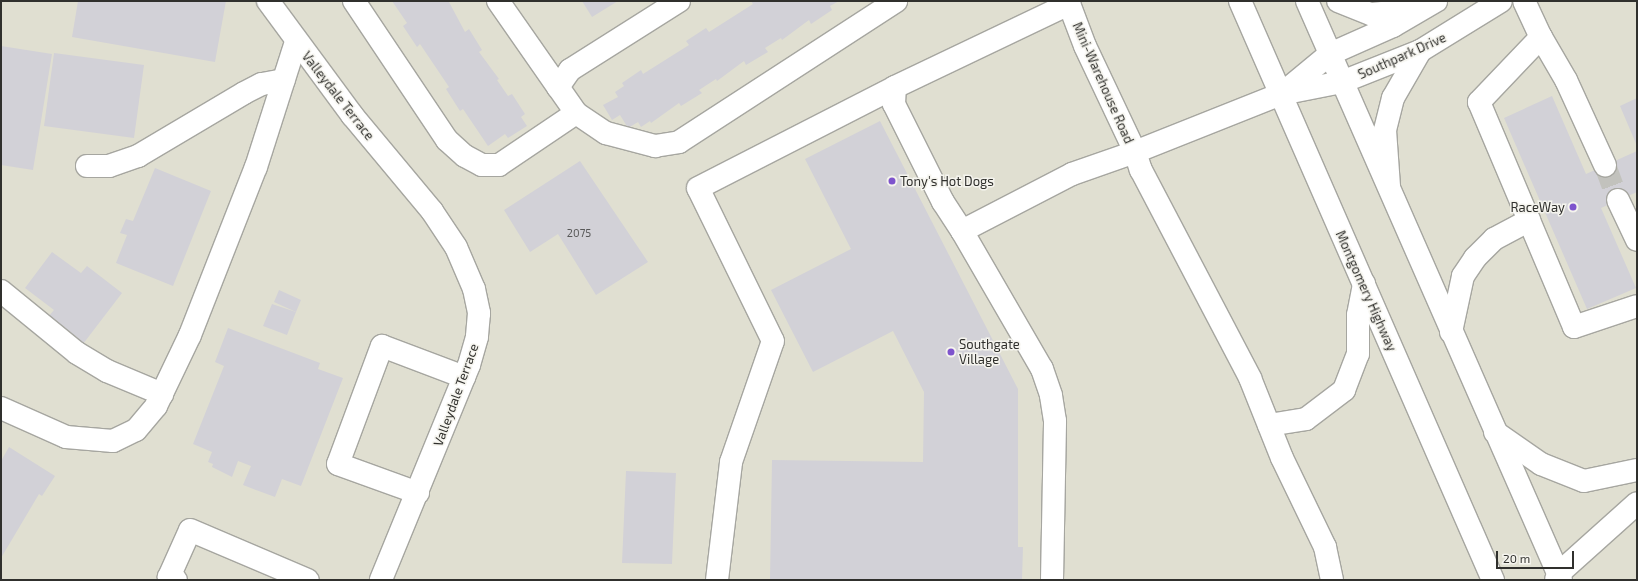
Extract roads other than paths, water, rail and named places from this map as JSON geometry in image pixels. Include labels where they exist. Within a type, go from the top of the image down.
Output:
[{"type":"main road","name":"Valleydale Terrace","points":[[268,1],[296,42],[352,115],[432,211],[456,247],[474,289],[479,313],[477,337],[464,377],[418,493],[381,580]]},
{"type":"main road","points":[[354,1],[447,140],[465,156],[482,165],[499,165],[576,114]]},
{"type":"main road","points":[[498,1],[576,114],[606,133],[655,146],[679,142],[896,1]]},
{"type":"main road","points":[[558,86],[570,70],[678,1]]},
{"type":"main road","name":"Montgomery Highway","points":[[1240,1],[1493,580]]},
{"type":"main road","points":[[1307,1],[1389,186],[1558,578],[1637,503]]},
{"type":"main road","points":[[1338,1],[1371,14],[1429,5]]},
{"type":"main road","name":"Southpark Drive","points":[[1281,94],[1342,82],[1420,51],[1501,1]]},
{"type":"main road","points":[[1524,1],[1541,37],[1566,80],[1605,165]]},
{"type":"main road","points":[[717,580],[731,462],[773,341],[698,188],[895,87],[1068,2]]},
{"type":"main road","name":"Mini-Warehouse Road","points":[[1068,2],[1085,46],[1135,152],[1281,94]]},
{"type":"main road","points":[[1281,94],[1330,54],[1393,26],[1429,5]]},
{"type":"main road","points":[[1541,37],[1479,102],[1574,327],[1637,306]]},
{"type":"main road","name":"Valleydale Terrace","points":[[8,411],[66,437],[113,441],[136,430],[156,406],[190,335],[256,167],[296,42]]},
{"type":"main road","points":[[1389,186],[1385,130],[1393,98],[1420,51]]},
{"type":"main road","points":[[87,166],[109,166],[138,156],[244,93],[262,84],[284,80]]},
{"type":"main road","points":[[895,87],[894,104],[943,202],[962,231],[1042,369],[1051,395],[1056,421],[1052,580]]},
{"type":"main road","points":[[962,231],[1072,174],[1135,152],[1141,170],[1250,378],[1269,425],[1325,548],[1332,580]]},
{"type":"main road","points":[[1618,200],[1637,240]]},
{"type":"main road","points":[[1451,332],[1463,276],[1475,258],[1494,239],[1529,220]]},
{"type":"main road","points":[[1269,425],[1306,419],[1344,390],[1358,354],[1358,315],[1364,284]]},
{"type":"main road","points":[[1,291],[77,352],[107,371],[162,394]]},
{"type":"main road","points":[[418,493],[338,464],[382,346],[464,377]]},
{"type":"main road","points":[[1495,432],[1541,464],[1584,481],[1637,470]]},
{"type":"main road","points":[[176,580],[170,577],[190,530],[308,580]]},
{"type":"tunnel","points":[[1605,165],[1618,200]]},
{"type":"place","name":"Tony's Hot Dogs","points":[[892,181]]},
{"type":"place","name":"RaceWay","points":[[1573,207]]},
{"type":"place","name":"Southgate Village","points":[[951,352]]}]
